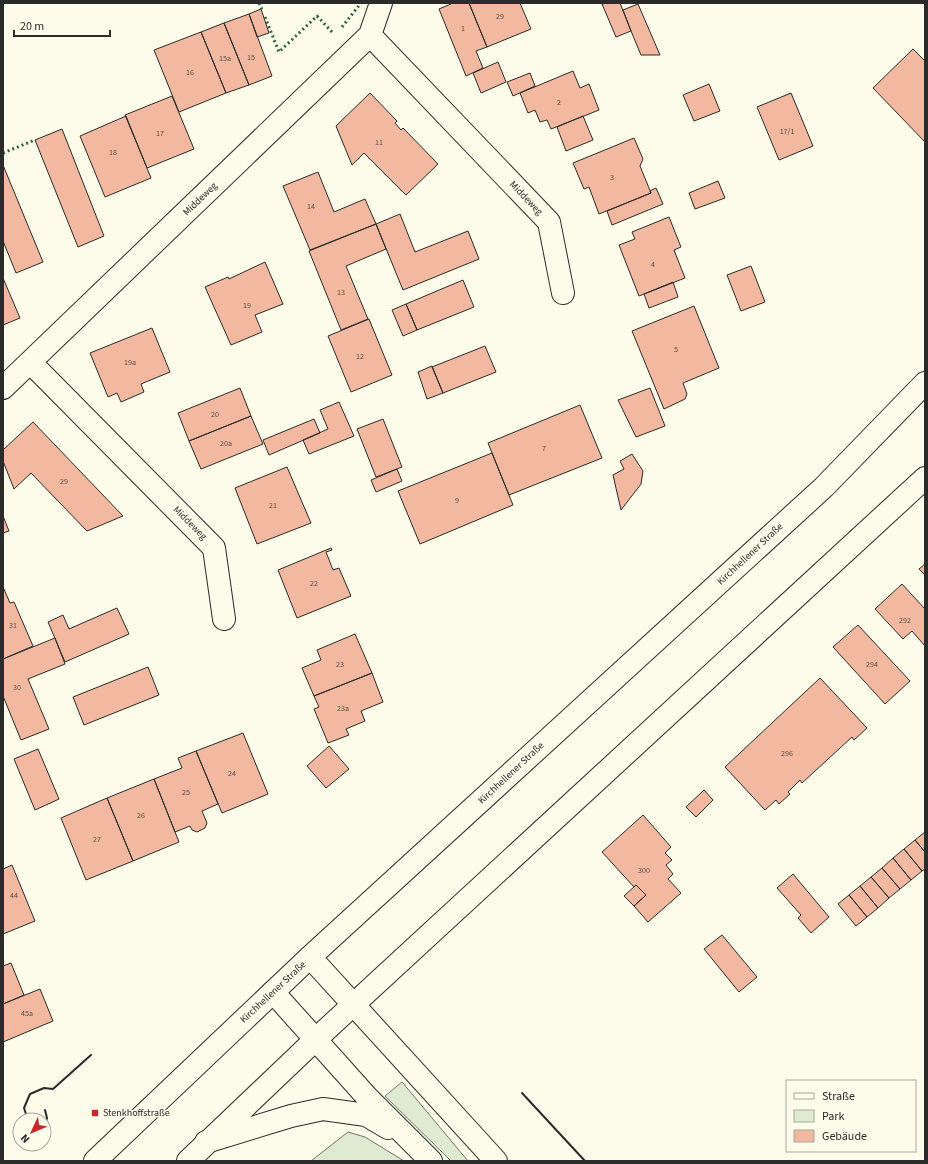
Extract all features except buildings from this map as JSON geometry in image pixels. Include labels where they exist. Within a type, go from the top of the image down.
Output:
[{"type":"main road","name":"Middeweg","points":[[3,388],[370,35],[381,3]]},
{"type":"main road","name":"Middeweg","points":[[370,35],[549,222],[563,294]]},
{"type":"main road","name":"Middeweg","points":[[30,362],[214,548],[224,619]]},
{"type":"main road","name":"Kirchhellener Straße","points":[[95,1161],[310,957],[824,487],[925,383]]},
{"type":"main road","points":[[188,1161],[206,1142],[352,1005],[925,478]]},
{"type":"main road","points":[[310,957],[352,1005],[496,1161]]},
{"type":"main road","points":[[273,992],[367,1097],[431,1161]]},
{"type":"main road","points":[[206,1142],[291,1116],[323,1109],[366,1114],[410,1140]]},
{"type":"green space","points":[[402,1082],[468,1161],[451,1161],[385,1096]]},
{"type":"green space","points":[[348,1132],[365,1137],[404,1161],[311,1161]]},
{"type":"hedge","points":[[259,3],[262,10]]},
{"type":"hedge","points":[[342,27],[361,3]]},
{"type":"hedge","points":[[265,17],[279,52],[317,16],[333,33]]},
{"type":"hedge","points":[[3,153],[35,140]]},
{"type":"wall","points":[[25,1112],[24,1108],[30,1094],[44,1088],[53,1089],[91,1055]]},
{"type":"wall","points":[[522,1093],[585,1161]]},
{"type":"place","name":"Stenkhoffstraße","points":[[95,1113]]}]
